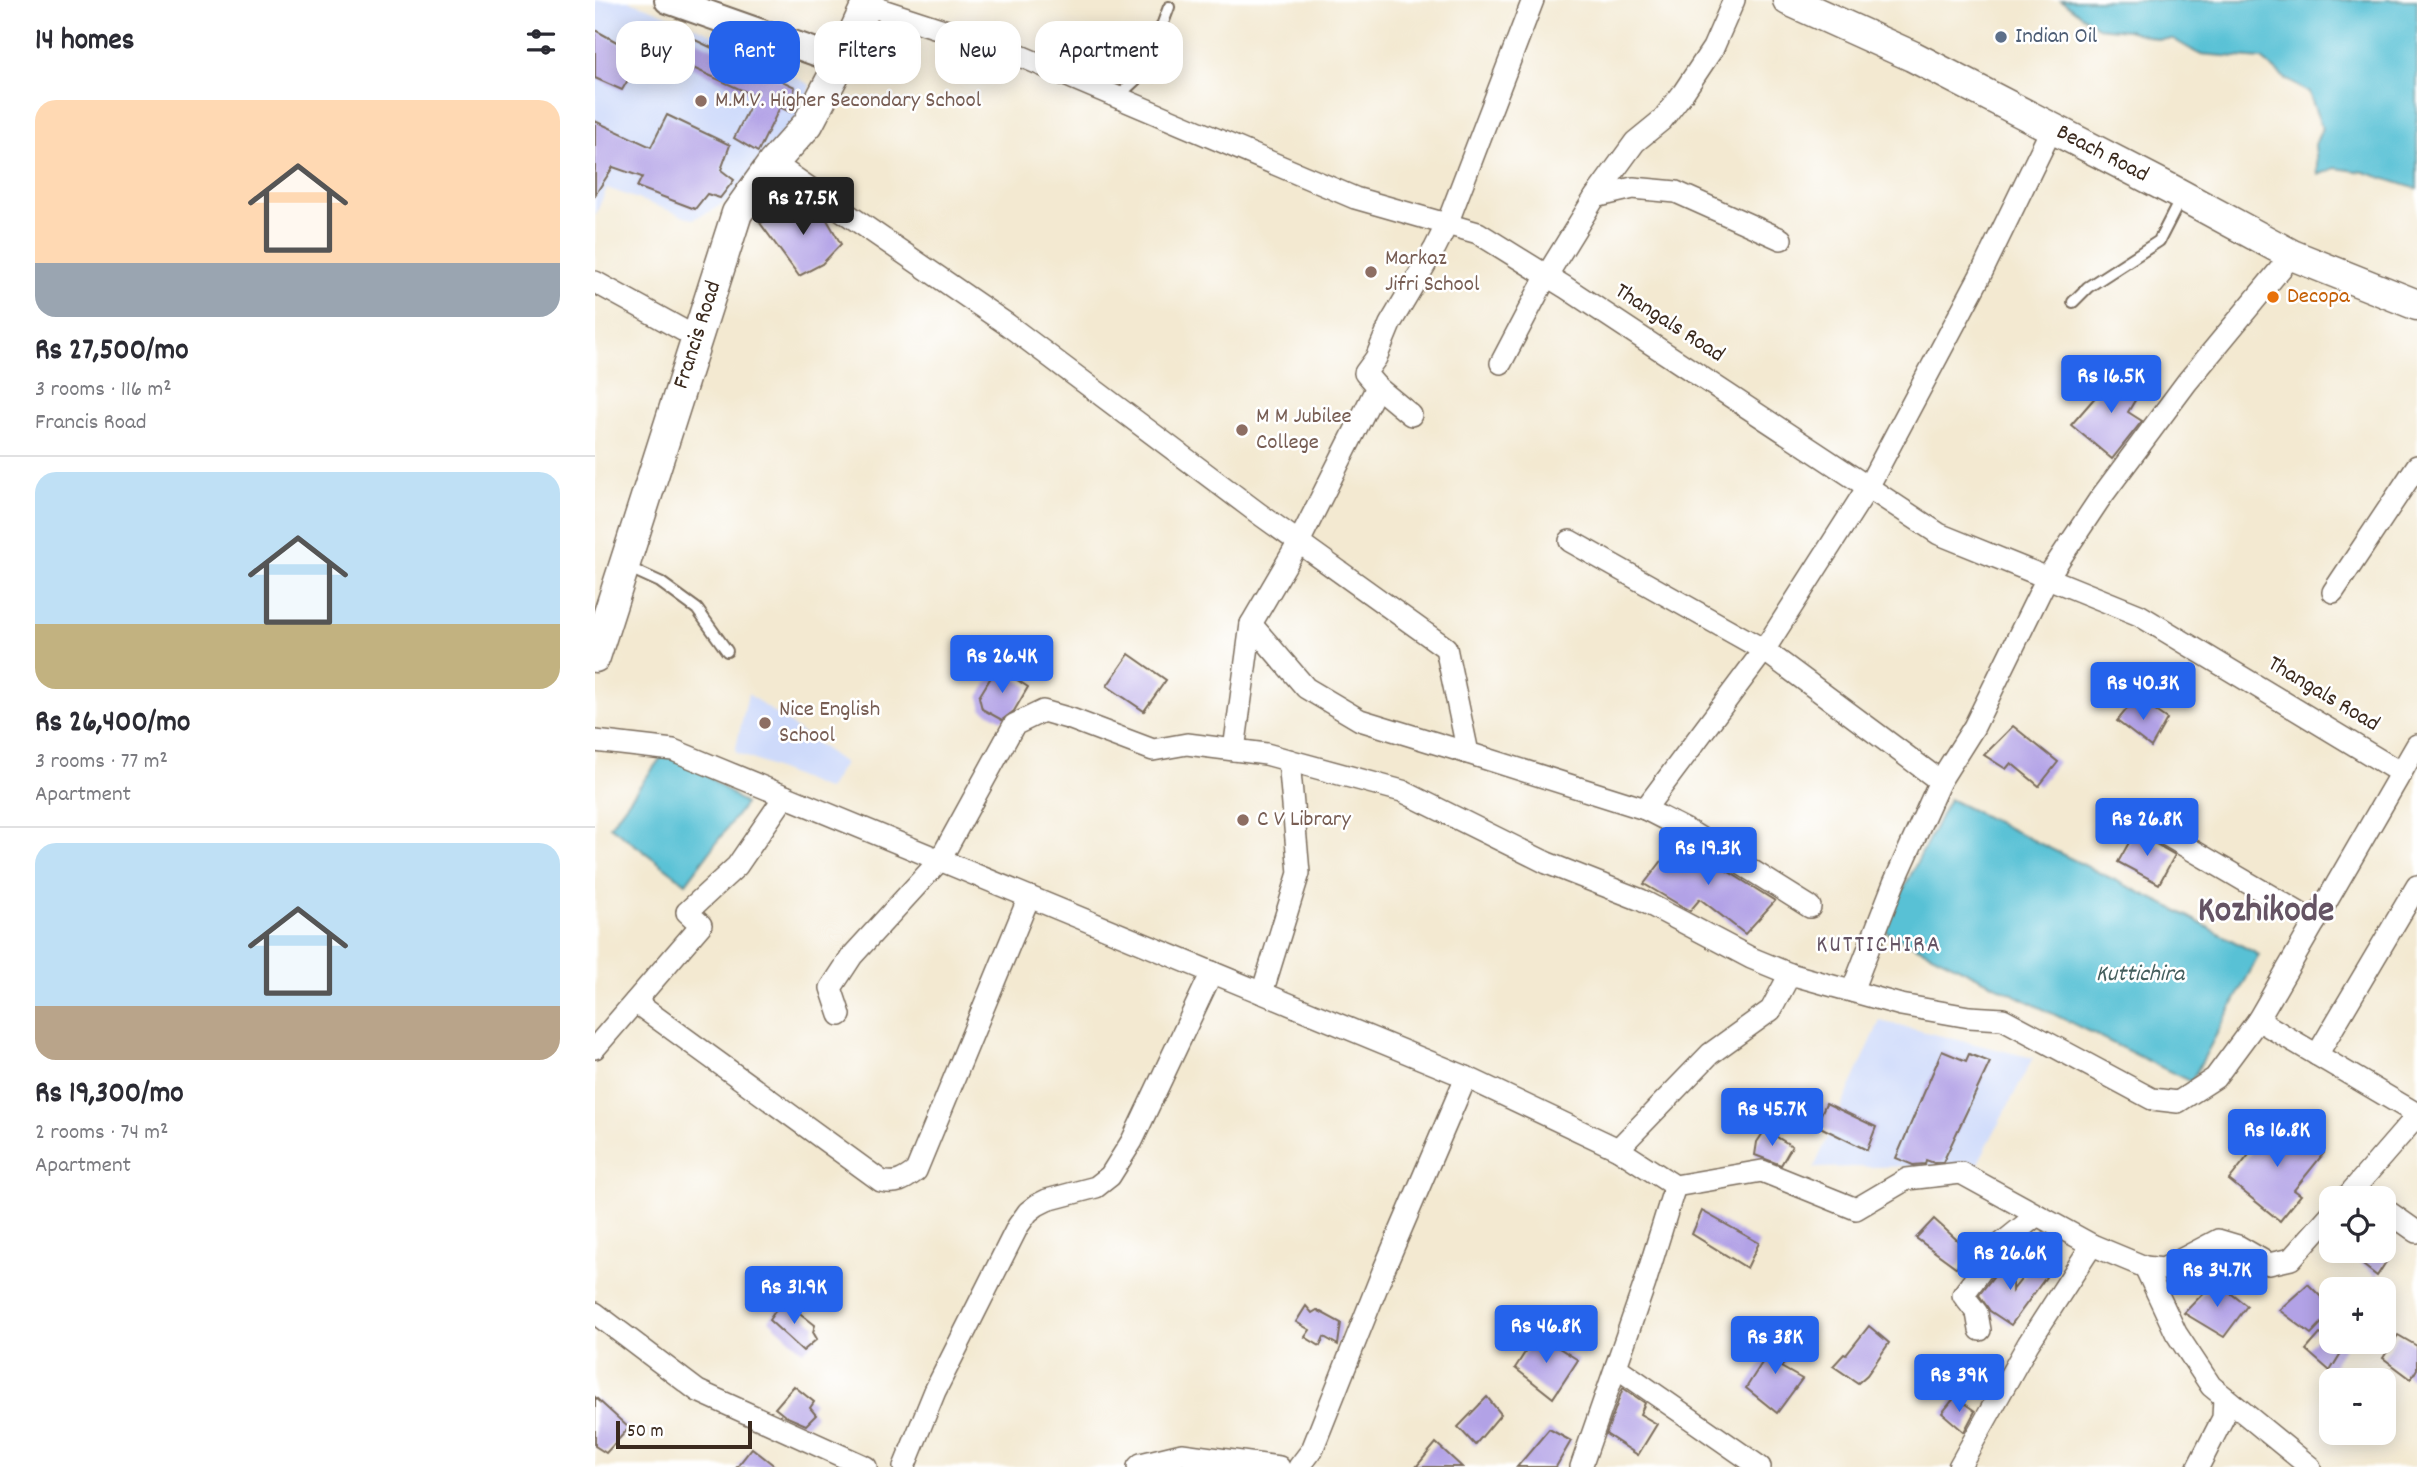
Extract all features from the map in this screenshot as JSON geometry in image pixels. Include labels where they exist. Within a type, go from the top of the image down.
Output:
[{"type":"main road","name":"Beach Road","points":[[1788,0],[1912,55],[2292,255],[2417,305]]},
{"type":"main road","name":"Francis Road","points":[[860,21],[868,3]]},
{"type":"main road","name":"Francis Road","points":[[595,657],[601,613],[624,566],[737,213],[773,163],[808,124],[829,84]]},
{"type":"street","points":[[669,0],[814,51]]},
{"type":"street","points":[[1411,415],[1377,387],[1365,373],[1376,358],[1390,324],[1447,224],[1533,0]]},
{"type":"street","points":[[1501,363],[1547,275],[1595,198],[1635,142],[1662,120],[1683,93],[1713,48],[1734,0]]},
{"type":"street","name":"Thangals Road","points":[[868,3],[1011,52],[1355,198],[1478,233],[1547,275],[1939,534],[2139,615],[2408,770]]},
{"type":"street","points":[[1645,809],[1764,650],[1868,487],[1979,278],[2052,128]]},
{"type":"street","points":[[773,163],[1008,325],[1445,648],[1468,753]]},
{"type":"street","points":[[1595,198],[1633,188],[1676,192],[1780,239]]},
{"type":"street","points":[[1851,991],[1894,883],[1940,781],[1973,727],[2047,578],[2099,500],[2186,382],[2292,255]]},
{"type":"street","points":[[595,282],[698,338]]},
{"type":"street","points":[[1234,750],[1251,624],[1299,542],[1377,387]]},
{"type":"street","points":[[2333,592],[2417,466]]},
{"type":"street","points":[[1570,541],[1764,650],[1940,781]]},
{"type":"street","points":[[1251,624],[1306,688],[1360,720],[1645,809],[1692,834],[1810,907]]},
{"type":"street","points":[[840,1015],[831,988],[852,956],[940,860],[1014,725],[1043,711],[1153,750],[1187,744],[1266,754],[1402,791],[1547,863],[1641,900],[1751,958],[1790,974],[1901,1005],[1969,1017],[2003,1019],[2152,1099],[2178,1102],[2215,1078],[2258,1020],[2408,770],[2417,745]]},
{"type":"street","points":[[595,741],[673,750],[785,796],[1466,1077],[1618,1149],[1675,1186],[1762,1171],[1856,1209],[1907,1179],[1961,1173],[2092,1245],[2145,1267],[2163,1269],[2218,1240],[2238,1246],[2269,1264],[2291,1259],[2319,1228]]},
{"type":"street","points":[[1262,993],[1299,873],[1289,760]]},
{"type":"street","points":[[595,1048],[701,925],[687,912],[737,866],[785,796]]},
{"type":"street","points":[[2139,819],[2315,922]]},
{"type":"street","points":[[2317,1055],[2417,886]]},
{"type":"street","points":[[635,1002],[881,1181],[892,1184],[916,1171],[1030,897]]},
{"type":"street","points":[[904,1467],[935,1391],[1018,1226],[1037,1205],[1096,1187],[1110,1176],[1132,1142],[1212,972]]},
{"type":"street","points":[[1618,1149],[1710,1054],[1771,1010],[1790,974]]},
{"type":"street","points":[[2258,1020],[2417,1115],[2364,1186]]},
{"type":"street","points":[[1299,1467],[1313,1450],[1384,1269],[1466,1077]]},
{"type":"street","points":[[1581,1467],[1646,1283],[1675,1186]]},
{"type":"street","points":[[1980,1330],[1976,1313],[1963,1295],[2001,1244],[2037,1215]]},
{"type":"street","points":[[2396,1217],[2417,1232]]},
{"type":"street","points":[[1959,1467],[2028,1344],[2092,1245]]},
{"type":"street","points":[[2145,1267],[2176,1333],[2211,1386],[2310,1467]]},
{"type":"street","points":[[595,1313],[698,1391],[866,1467]]},
{"type":"street","points":[[1616,1367],[1760,1467]]},
{"type":"street","points":[[2198,1467],[2223,1418],[2224,1397]]},
{"type":"street","points":[[1138,1467],[1182,1454],[1279,1467]]},
{"type":"lane","points":[[1117,97],[1145,71],[1169,7]]},
{"type":"lane","points":[[2073,302],[2088,287],[2159,241],[2182,195]]},
{"type":"lane","points":[[624,566],[660,582],[697,609],[727,651]]},
{"type":"shaded area","name":"M.M.V. Higher Secondary School","points":[[595,0],[628,0],[681,21],[616,21],[616,84],[695,84],[695,27],[709,33],[709,84],[800,84],[800,79],[810,85],[802,117],[736,195],[711,211],[693,219],[607,188],[595,216]]},
{"type":"shaded area","name":"Nice English School","points":[[748,694],[844,763],[828,790],[735,752]]},
{"type":"shaded area","points":[[1880,1021],[2033,1058],[1977,1165],[1814,1168]]},
{"type":"water","points":[[2061,0],[2417,0],[2417,189],[2364,172],[2335,168],[2318,175],[2315,145],[2322,128],[2309,93],[2286,79],[2262,59],[2199,54],[2173,39],[2158,39],[2127,30],[2097,27]]},
{"type":"water","points":[[669,747],[745,804],[686,883],[610,826]]},
{"type":"water","name":"Kuttichira","points":[[1949,799],[2174,909],[2259,955],[2191,1082],[1883,930]]},
{"type":"building","points":[[595,30],[616,42],[616,84],[626,84],[622,90],[595,78]]},
{"type":"building","points":[[695,40],[709,47],[709,75],[695,69]]},
{"type":"building","points":[[728,84],[789,84],[795,87],[790,112],[780,107],[758,152],[734,138],[755,96]]},
{"type":"building","points":[[667,115],[730,145],[721,170],[734,180],[720,198],[707,194],[695,209],[637,187],[642,177],[613,167],[595,195],[595,121],[651,147]]},
{"type":"building","points":[[804,200],[823,213],[841,244],[822,264],[799,276],[760,223],[785,214]]},
{"type":"building","points":[[2118,371],[2143,387],[2128,412],[2142,421],[2112,459],[2071,425]]},
{"type":"building","points":[[1129,654],[1166,680],[1144,711],[1107,686]]},
{"type":"building","points":[[996,669],[1028,687],[1014,711],[1002,720],[982,709],[979,697]]},
{"type":"building","points":[[2136,698],[2167,719],[2151,747],[2117,721]]},
{"type":"building","points":[[2013,726],[2058,762],[2039,786],[2011,763],[2006,769],[1984,755]]},
{"type":"building","points":[[2135,832],[2175,855],[2159,884],[2118,862]]},
{"type":"building","points":[[1678,840],[1775,901],[1745,934],[1700,899],[1690,911],[1644,884]]},
{"type":"building","points":[[1942,1051],[1966,1061],[1969,1054],[1990,1062],[1943,1162],[1926,1160],[1925,1164],[1913,1165],[1896,1158]]},
{"type":"building","points":[[1826,1103],[1876,1127],[1867,1150],[1816,1125]]},
{"type":"building","points":[[2279,1117],[2324,1153],[2294,1190],[2301,1195],[2280,1221],[2229,1180]]},
{"type":"building","points":[[1765,1130],[1792,1146],[1781,1165],[1755,1155],[1757,1142]]},
{"type":"building","points":[[1702,1211],[1759,1243],[1747,1268],[1692,1234]]},
{"type":"building","points":[[1934,1219],[1969,1251],[1957,1268],[1916,1238]]},
{"type":"building","points":[[2013,1251],[2012,1291],[2031,1267],[2046,1277],[2011,1325],[1990,1311],[1979,1295]]},
{"type":"building","points":[[2360,1263],[2385,1263],[2377,1276]]},
{"type":"building","points":[[2215,1281],[2247,1306],[2224,1337],[2184,1313]]},
{"type":"building","points":[[2308,1284],[2319,1295],[2319,1326],[2311,1334],[2279,1310]]},
{"type":"building","points":[[783,1300],[815,1325],[813,1332],[817,1339],[803,1351],[769,1320]]},
{"type":"building","points":[[1306,1306],[1312,1313],[1317,1310],[1341,1323],[1338,1345],[1324,1337],[1320,1346],[1305,1337],[1310,1330],[1296,1322]]},
{"type":"building","points":[[1869,1326],[1889,1343],[1867,1375],[1858,1383],[1833,1366],[1846,1355]]},
{"type":"building","points":[[1537,1334],[1578,1360],[1553,1398],[1515,1368]]},
{"type":"building","points":[[1775,1335],[1796,1350],[1781,1367],[1802,1379],[1777,1413],[1746,1388],[1769,1352],[1766,1349]]},
{"type":"building","points":[[2319,1335],[2319,1354],[2340,1354],[2332,1368],[2327,1368],[2306,1350]]},
{"type":"building","points":[[2398,1335],[2417,1346],[2417,1369],[2411,1379],[2383,1358],[2386,1354],[2396,1354]]},
{"type":"building","points":[[794,1386],[814,1402],[810,1408],[816,1415],[806,1425],[785,1416],[775,1408]]},
{"type":"building","points":[[1623,1388],[1645,1403],[1640,1414],[1657,1424],[1638,1455],[1606,1434]]},
{"type":"building","points":[[595,1397],[629,1428],[606,1453],[595,1446]]},
{"type":"building","points":[[1487,1397],[1501,1414],[1475,1445],[1458,1427]]},
{"type":"building","points":[[1955,1397],[1975,1411],[1964,1432],[1942,1413]]},
{"type":"building","points":[[1549,1429],[1571,1441],[1556,1467],[1517,1467]]},
{"type":"building","points":[[1436,1443],[1462,1467],[1416,1467]]},
{"type":"building","points":[[752,1448],[776,1467],[737,1467]]},
{"type":"place","name":"Indian Oil","points":[[2001,37]]},
{"type":"place","name":"M.M.V. Higher Secondary School","points":[[701,101]]},
{"type":"place","name":"Markaz Jifri School","points":[[1371,272]]},
{"type":"place","name":"Decopa","points":[[2273,297]]},
{"type":"place","name":"M M Jubilee College","points":[[1242,430]]},
{"type":"place","name":"Nice English School","points":[[765,723]]},
{"type":"place","name":"C V Library","points":[[1243,820]]},
{"type":"district","name":"Kozhikode","points":[[2266,912]]},
{"type":"district","name":"KUTTICHIRA","points":[[1879,946]]}]
